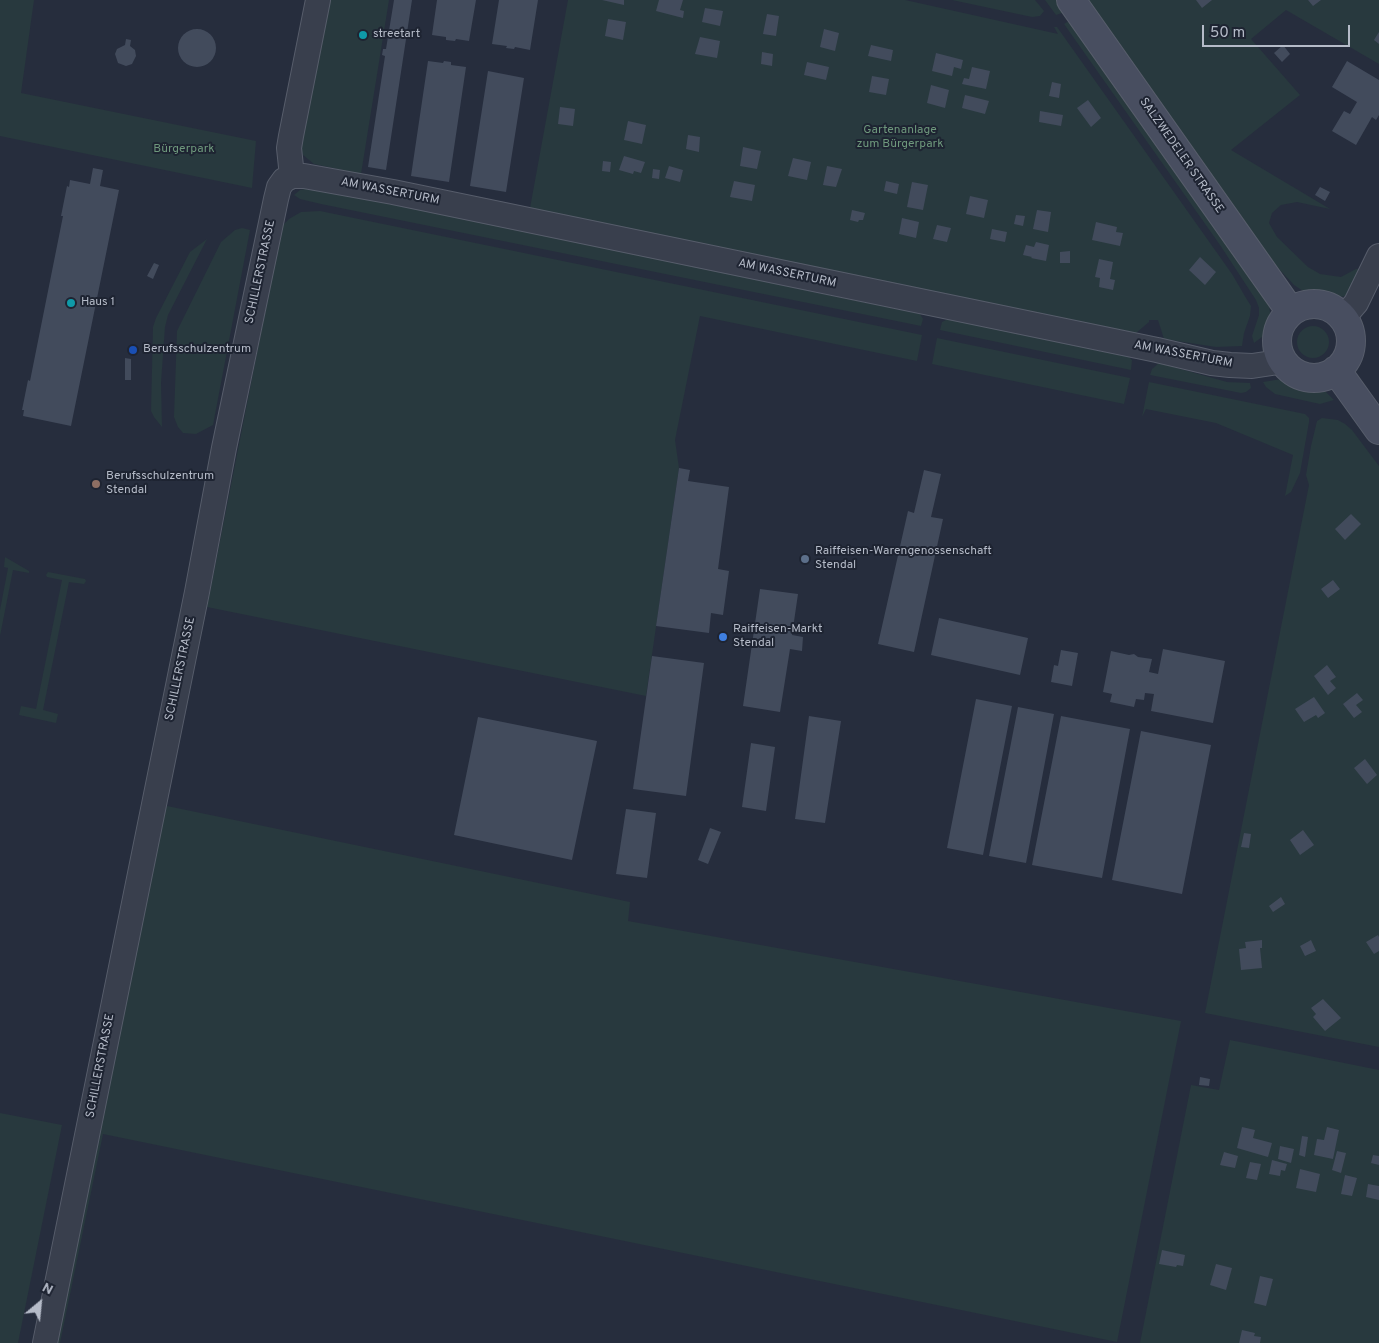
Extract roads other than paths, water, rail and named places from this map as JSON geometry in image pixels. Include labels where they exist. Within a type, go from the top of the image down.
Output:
[{"type":"main road","name":"SALZWEDELER STRASSE","points":[[1071,0],[1291,312]]},
{"type":"main road","points":[[1308,304],[1318,304],[1328,307],[1343,318],[1350,333],[1350,350],[1342,365],[1336,370],[1319,377],[1302,376],[1293,372],[1281,359],[1278,351],[1277,334],[1280,325],[1291,312],[1308,304]]},
{"type":"main road","points":[[1336,370],[1379,430]]},
{"type":"street","points":[[292,176],[289,148],[318,0]]},
{"type":"street","name":"AM WASSERTURM","points":[[292,176],[318,178],[402,194],[1212,363],[1252,366],[1272,363],[1281,359]]},
{"type":"street","name":"SCHILLERSTRASSE","points":[[45,1343],[195,601],[224,448],[276,199],[279,187],[284,180],[292,176]]},
{"type":"street","points":[[1343,318],[1356,303],[1379,256]]},
{"type":"place","name":"streetart","points":[[363,35]]},
{"type":"place","name":"Haus 1","points":[[71,303]]},
{"type":"place","name":"Berufsschulzentrum","points":[[133,350]]},
{"type":"place","name":"Berufsschulzentrum Stendal","points":[[96,484]]},
{"type":"place","name":"Raiffeisen-Warengenossenschaft Stendal","points":[[805,559]]},
{"type":"place","name":"Raiffeisen-Markt Stendal","points":[[723,637]]},
{"type":"park label","name":"Gartenanlage zum Bürgerpark","points":[[900,138]]},
{"type":"park label","name":"Bürgerpark","points":[[184,150]]}]
